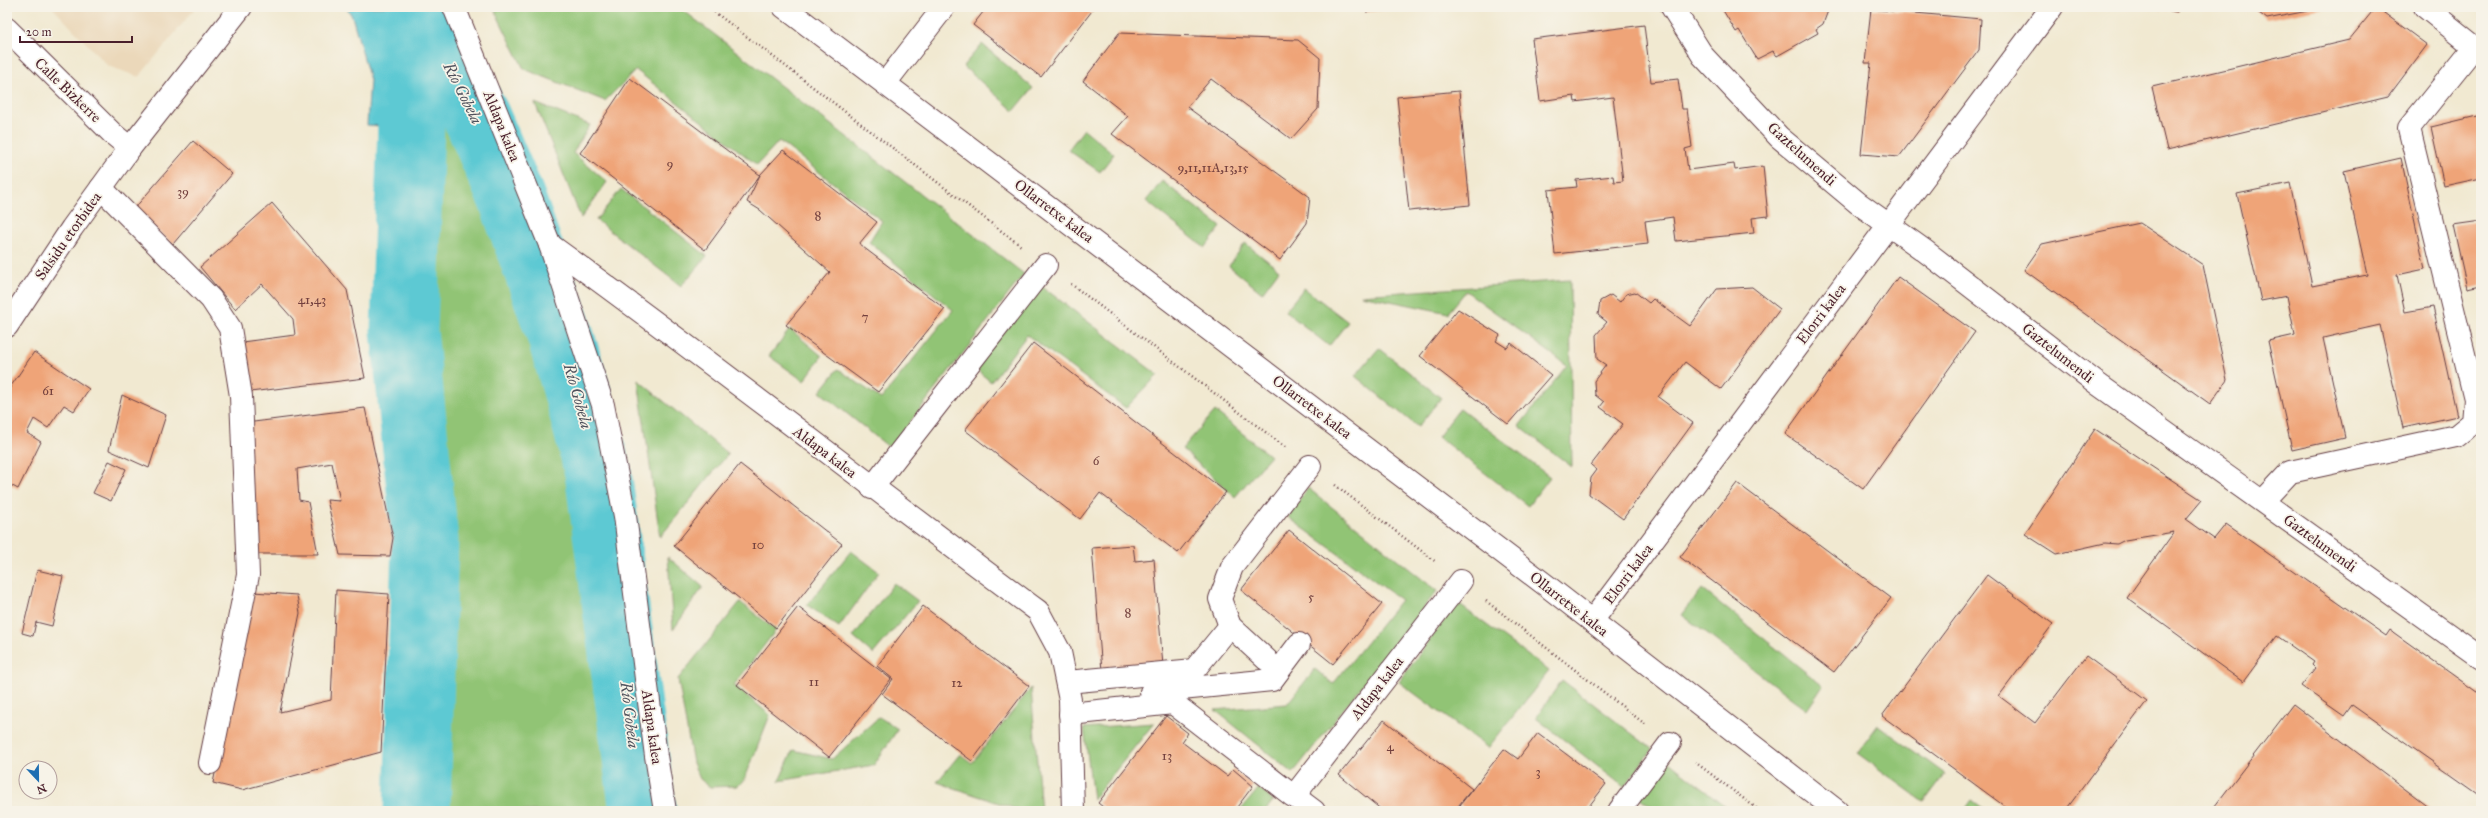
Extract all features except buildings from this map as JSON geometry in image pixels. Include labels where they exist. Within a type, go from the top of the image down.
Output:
[{"type":"street","name":"Salsidu etorbidea","points":[[7,326],[72,228],[130,148],[241,7]]},
{"type":"street","name":"Aldapa kalea","points":[[454,7],[550,245],[603,405],[625,516],[656,756],[665,811]]},
{"type":"street","name":"Ollarretxe kalea","points":[[784,7],[886,82],[1592,621],[1837,811]]},
{"type":"street","points":[[886,82],[944,7]]},
{"type":"street","name":"Gaztelumendi","points":[[1672,7],[1703,56],[1779,137],[1858,203],[1888,224],[2100,385],[2481,658]]},
{"type":"street","name":"Elorri kalea","points":[[1592,621],[2052,7]]},
{"type":"street","points":[[2263,501],[2290,472],[2456,436],[2473,422],[2475,399],[2409,128],[2478,50],[2425,7]]},
{"type":"street","name":"Calle Bizkerre","points":[[10,36],[113,134],[130,148]]},
{"type":"street","points":[[102,188],[211,299],[230,328],[241,396],[248,575],[210,763]]},
{"type":"street","name":"Aldapa kalea","points":[[550,245],[648,315],[872,488],[1038,611],[1060,652],[1069,699],[1073,811]]},
{"type":"street","points":[[872,488],[1046,265]]},
{"type":"street","points":[[1267,660],[1230,626],[1220,598],[1232,567],[1310,466]]},
{"type":"street","name":"Aldapa kalea","points":[[1290,801],[1461,581]]},
{"type":"street","points":[[1069,699],[1194,670],[1230,626]]},
{"type":"street","points":[[1069,699],[1272,680],[1298,644]]},
{"type":"street","points":[[1069,699],[1173,703],[1290,801],[1314,811]]},
{"type":"street","points":[[1619,811],[1670,744]]},
{"type":"path","points":[[708,7],[1461,581],[1670,744],[1760,811]]},
{"type":"shaded area","points":[[52,7],[196,7],[139,77],[108,66]]},
{"type":"green space","points":[[415,7],[477,118],[512,199],[560,334],[580,402],[598,472],[644,811],[417,811],[425,540],[404,331]]},
{"type":"green space","points":[[493,7],[679,7],[1024,274],[890,448],[820,392],[838,369],[881,399],[953,310],[869,242],[882,221],[779,141],[757,165],[636,70],[605,101],[524,69]]},
{"type":"green space","points":[[982,44],[1033,88],[1014,111],[963,66]]},
{"type":"green space","points":[[535,103],[590,125],[573,153],[607,182],[581,218]]},
{"type":"green space","points":[[1084,129],[1114,154],[1100,172],[1068,150]]},
{"type":"green space","points":[[1162,181],[1221,227],[1205,248],[1146,201]]},
{"type":"green space","points":[[621,189],[707,256],[681,286],[596,220]]},
{"type":"green space","points":[[1245,243],[1279,270],[1262,293],[1229,266]]},
{"type":"green space","points":[[1570,280],[1572,467],[1519,426],[1567,365],[1466,291],[1448,313],[1361,295]]},
{"type":"green space","points":[[1040,285],[1158,375],[1126,408],[1027,335],[991,382],[973,367]]},
{"type":"green space","points":[[1304,288],[1348,322],[1329,346],[1285,311]]},
{"type":"green space","points":[[790,329],[822,356],[804,381],[769,356]]},
{"type":"green space","points":[[1379,348],[1441,398],[1418,427],[1355,376]]},
{"type":"green space","points":[[638,380],[728,454],[660,537]]},
{"type":"green space","points":[[1460,408],[1550,477],[1528,506],[1438,437]]},
{"type":"green space","points":[[1215,411],[1270,456],[1235,497],[1182,449]]},
{"type":"green space","points":[[1308,488],[1437,591],[1293,773],[1215,710],[1287,704],[1315,669],[1333,684],[1401,600],[1288,517]]},
{"type":"green space","points":[[851,551],[879,572],[839,627],[807,605]]},
{"type":"green space","points":[[668,557],[703,587],[673,630]]},
{"type":"green space","points":[[894,583],[918,601],[873,654],[853,637]]},
{"type":"green space","points":[[1702,589],[1823,686],[1807,710],[1682,615]]},
{"type":"green space","points":[[740,602],[776,630],[734,685],[770,715],[744,781],[737,786],[710,787],[700,779],[693,763],[678,679]]},
{"type":"green space","points":[[1457,603],[1549,671],[1488,748],[1399,682]]},
{"type":"green space","points":[[1562,680],[1652,749],[1624,787],[1536,718]]},
{"type":"green space","points":[[1031,688],[1041,811],[1022,811],[937,782],[960,754],[972,763]]},
{"type":"green space","points":[[879,717],[898,729],[874,765],[779,781],[793,750],[832,759]]},
{"type":"green space","points":[[1154,723],[1093,799],[1084,728]]},
{"type":"green space","points":[[1878,725],[1945,774],[1924,802],[1857,753]]},
{"type":"green space","points":[[1665,759],[1724,805],[1720,811],[1658,811],[1637,796]]},
{"type":"green space","points":[[1259,788],[1273,801],[1265,811],[1240,811]]},
{"type":"green space","points":[[1972,800],[1987,811],[1964,811]]},
{"type":"water","points":[[346,7],[426,7],[477,118],[411,128],[367,125],[370,80],[352,16]]},
{"type":"waterway","name":"Río Gobela","points":[[418,7],[477,118],[512,199],[560,334],[580,402],[598,472],[643,811]]},
{"type":"waterway","name":"Río Gobela","points":[[414,35],[404,331],[425,540],[417,811]]}]
